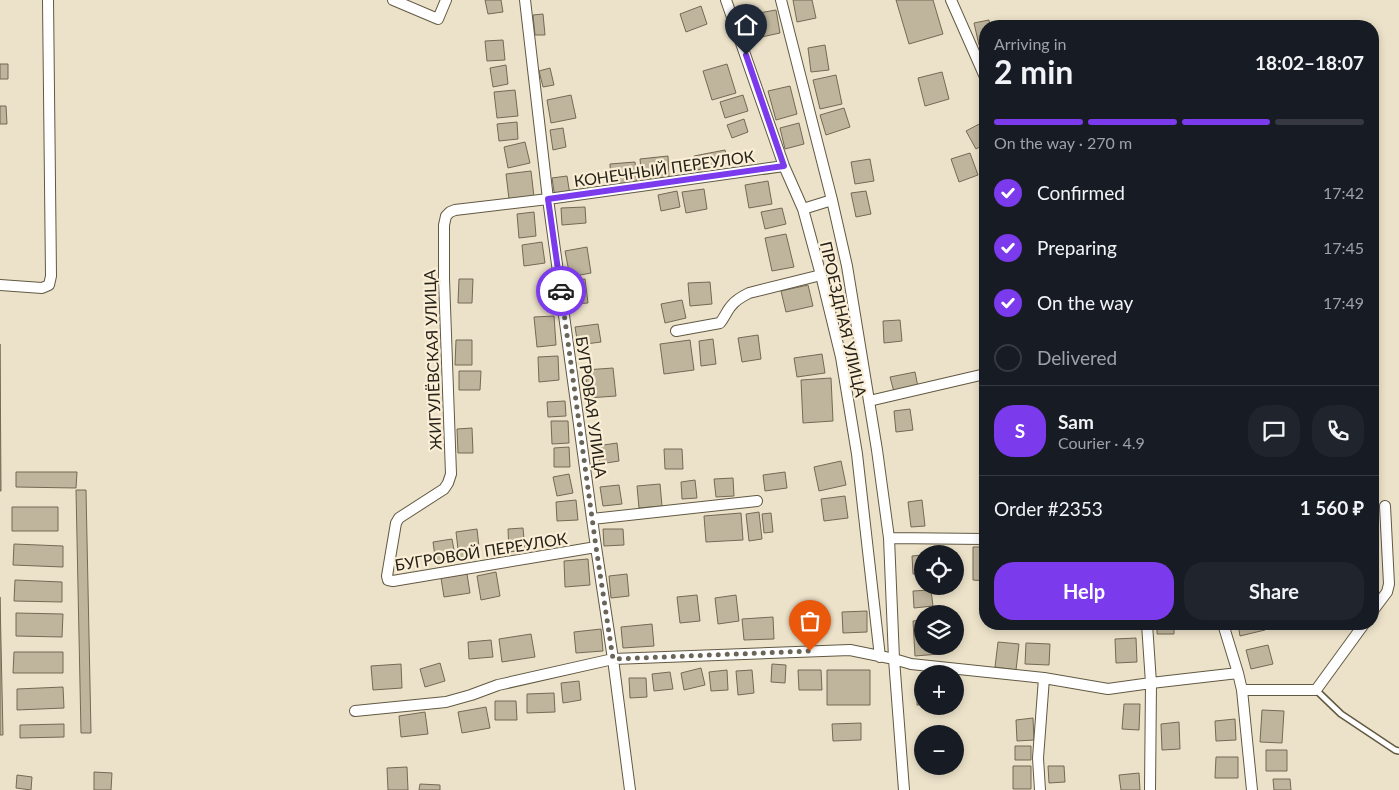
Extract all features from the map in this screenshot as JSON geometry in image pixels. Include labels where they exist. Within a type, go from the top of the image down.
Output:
[{"type":"street","points":[[0,285],[42,288],[49,285],[51,276],[48,0]]},
{"type":"street","points":[[393,0],[438,19],[446,0]]},
{"type":"street","name":"БУГРОВАЯ УЛИЦА","points":[[525,0],[548,199],[592,519]]},
{"type":"street","name":"ПРОЕЗДНАЯ УЛИЦА","points":[[726,0],[784,166],[803,209],[841,357],[855,444],[880,657]]},
{"type":"street","name":"ПРОЕЗДНАЯ УЛИЦА","points":[[781,0],[847,266],[869,401],[889,538],[894,659],[904,790]]},
{"type":"street","points":[[951,0],[979,63]]},
{"type":"street","name":"КОНЕЧНЫЙ ПЕРЕУЛОК","points":[[548,199],[784,166]]},
{"type":"street","name":"ЖИГУЛЁВСКАЯ УЛИЦА","points":[[388,580],[387,573],[396,523],[399,518],[444,489],[451,474],[444,280],[444,220],[450,212],[455,210],[548,199]]},
{"type":"street","points":[[803,209],[832,200]]},
{"type":"street","points":[[676,331],[720,323],[732,305],[750,293],[821,275]]},
{"type":"street","points":[[869,401],[979,375]]},
{"type":"street","points":[[630,790],[592,519],[757,501]]},
{"type":"street","points":[[1379,603],[1387,592],[1389,584],[1385,506]]},
{"type":"street","points":[[889,538],[979,539]]},
{"type":"street","name":"БУГРОВОЙ ПЕРЕУЛОК","points":[[388,580],[393,581],[596,547]]},
{"type":"street","points":[[1147,630],[1151,682],[1150,790]]},
{"type":"street","points":[[1225,630],[1242,690],[1252,790]]},
{"type":"street","points":[[1242,690],[1316,690],[1360,630]]},
{"type":"street","points":[[355,711],[446,702],[498,685],[613,659],[850,650],[910,664],[1044,678],[1108,689],[1151,682],[1238,673]]},
{"type":"street","points":[[1040,790],[1038,758],[1044,678]]},
{"type":"lane","points":[[1316,690],[1341,714],[1399,751]]},
{"type":"building","points":[[485,0],[501,0],[503,12],[488,14]]},
{"type":"building","points":[[793,0],[812,0],[816,18],[797,22]]},
{"type":"building","points":[[896,0],[933,0],[943,34],[909,44]]},
{"type":"building","points":[[701,6],[707,24],[686,32],[680,14]]},
{"type":"building","points":[[776,10],[780,33],[757,38],[753,14]]},
{"type":"building","points":[[543,14],[545,35],[535,35],[533,15]]},
{"type":"building","points":[[979,22],[979,45],[974,23]]},
{"type":"building","points":[[503,40],[505,60],[487,61],[485,41]]},
{"type":"building","points":[[825,45],[829,70],[811,72],[808,48]]},
{"type":"building","points":[[0,64],[8,64],[8,79],[0,79]]},
{"type":"building","points":[[727,64],[736,93],[712,100],[703,71]]},
{"type":"building","points":[[506,65],[508,84],[493,87],[490,68]]},
{"type":"building","points":[[550,68],[554,85],[543,87],[539,71]]},
{"type":"building","points":[[942,72],[949,99],[925,106],[918,78]]},
{"type":"building","points":[[836,75],[842,104],[820,109],[813,80]]},
{"type":"building","points":[[790,86],[797,114],[776,120],[768,91]]},
{"type":"building","points":[[515,90],[518,116],[497,118],[494,92]]},
{"type":"building","points":[[571,95],[576,118],[551,123],[547,100]]},
{"type":"building","points":[[743,95],[748,111],[725,118],[720,102]]},
{"type":"building","points":[[0,106],[6,106],[7,124],[0,124]]},
{"type":"building","points":[[844,108],[850,127],[826,135],[820,115]]},
{"type":"building","points":[[744,119],[748,132],[732,138],[727,125]]},
{"type":"building","points":[[517,122],[518,139],[499,141],[497,124]]},
{"type":"building","points":[[799,123],[804,144],[785,149],[780,128]]},
{"type":"building","points":[[979,124],[979,147],[976,149],[966,131]]},
{"type":"building","points":[[563,128],[566,147],[553,150],[550,130]]},
{"type":"building","points":[[525,142],[530,163],[508,168],[504,147]]},
{"type":"building","points":[[725,150],[728,163],[697,170],[694,156]]},
{"type":"building","points":[[970,153],[978,175],[959,182],[951,159]]},
{"type":"building","points":[[668,156],[669,178],[642,181],[640,159]]},
{"type":"building","points":[[870,159],[874,181],[855,184],[851,162]]},
{"type":"building","points":[[635,162],[637,184],[611,187],[610,164]]},
{"type":"building","points":[[531,171],[534,197],[509,199],[506,174]]},
{"type":"building","points":[[567,176],[570,195],[555,198],[552,178]]},
{"type":"building","points":[[768,181],[772,204],[749,208],[745,185]]},
{"type":"building","points":[[704,189],[707,209],[686,213],[682,192]]},
{"type":"building","points":[[677,191],[680,207],[661,211],[658,195]]},
{"type":"building","points":[[866,191],[871,214],[856,217],[851,193]]},
{"type":"building","points":[[585,207],[586,223],[562,225],[561,208]]},
{"type":"building","points":[[782,208],[786,224],[765,229],[761,212]]},
{"type":"building","points":[[534,212],[536,236],[519,238],[517,214]]},
{"type":"building","points":[[786,234],[794,267],[772,271],[765,238]]},
{"type":"building","points":[[542,242],[545,263],[524,266],[522,245]]},
{"type":"building","points":[[587,247],[591,273],[570,277],[565,251]]},
{"type":"building","points":[[459,279],[473,279],[472,303],[458,303]]},
{"type":"building","points":[[585,279],[588,303],[572,304],[570,280]]},
{"type":"building","points":[[710,282],[712,304],[690,306],[688,283]]},
{"type":"building","points":[[808,285],[813,306],[786,312],[781,291]]},
{"type":"building","points":[[682,300],[686,318],[665,323],[661,304]]},
{"type":"building","points":[[554,316],[556,345],[537,347],[534,317]]},
{"type":"building","points":[[900,320],[902,341],[884,343],[883,321]]},
{"type":"building","points":[[598,324],[601,342],[578,345],[575,327]]},
{"type":"building","points":[[758,335],[761,359],[742,362],[738,338]]},
{"type":"building","points":[[713,339],[716,364],[701,366],[699,341]]},
{"type":"building","points":[[456,340],[472,340],[472,365],[455,365]]},
{"type":"building","points":[[690,340],[694,370],[664,374],[660,344]]},
{"type":"building","points":[[0,344],[1,491],[0,491]]},
{"type":"building","points":[[822,354],[825,373],[797,377],[794,358]]},
{"type":"building","points":[[558,356],[559,380],[539,382],[538,357]]},
{"type":"building","points":[[613,368],[616,396],[588,398],[585,370]]},
{"type":"building","points":[[459,371],[481,371],[480,390],[459,390]]},
{"type":"building","points":[[915,372],[918,387],[894,392],[890,377]]},
{"type":"building","points":[[831,378],[833,421],[803,423],[801,380]]},
{"type":"building","points":[[565,401],[566,416],[548,417],[547,402]]},
{"type":"building","points":[[910,409],[913,430],[896,432],[894,411]]},
{"type":"building","points":[[551,421],[568,421],[569,443],[552,444]]},
{"type":"building","points":[[472,428],[473,453],[458,453],[457,429]]},
{"type":"building","points":[[617,443],[619,461],[600,464],[597,446]]},
{"type":"building","points":[[569,447],[570,467],[554,467],[554,448]]},
{"type":"building","points":[[664,449],[682,449],[683,469],[665,469]]},
{"type":"building","points":[[841,461],[846,485],[819,491],[814,467]]},
{"type":"building","points":[[16,472],[77,472],[76,488],[16,487]]},
{"type":"building","points":[[785,472],[787,488],[765,491],[763,475]]},
{"type":"building","points":[[569,474],[573,493],[557,496],[553,477]]},
{"type":"building","points":[[733,478],[734,496],[716,497],[714,479]]},
{"type":"building","points":[[695,480],[697,498],[682,499],[681,482]]},
{"type":"building","points":[[660,484],[662,506],[639,508],[637,486]]},
{"type":"building","points":[[619,485],[622,504],[603,506],[600,487]]},
{"type":"building","points":[[76,490],[86,490],[91,733],[81,733]]},
{"type":"building","points":[[845,496],[848,518],[824,521],[821,499]]},
{"type":"building","points":[[576,500],[578,520],[557,521],[556,502]]},
{"type":"building","points":[[922,500],[925,526],[911,527],[908,502]]},
{"type":"building","points":[[12,507],[58,507],[58,531],[12,531]]},
{"type":"building","points":[[759,512],[762,539],[749,541],[746,514]]},
{"type":"building","points":[[741,513],[743,540],[706,542],[704,516]]},
{"type":"building","points":[[771,513],[773,532],[764,533],[762,514]]},
{"type":"building","points":[[523,528],[525,550],[509,552],[508,529]]},
{"type":"building","points":[[477,529],[480,556],[459,558],[456,532]]},
{"type":"building","points":[[603,529],[623,529],[624,545],[604,546]]},
{"type":"building","points":[[452,539],[456,561],[436,564],[433,542]]},
{"type":"building","points":[[14,544],[63,546],[63,567],[13,565]]},
{"type":"building","points":[[973,547],[979,547],[979,580],[973,580]]},
{"type":"building","points":[[912,556],[914,556],[913,574]]},
{"type":"building","points":[[588,559],[590,585],[565,587],[564,561]]},
{"type":"building","points":[[496,572],[500,596],[481,600],[477,576]]},
{"type":"building","points":[[467,574],[470,593],[444,597],[441,578]]},
{"type":"building","points":[[627,574],[629,596],[611,598],[609,576]]},
{"type":"building","points":[[15,580],[62,582],[62,602],[14,601]]},
{"type":"building","points":[[913,591],[914,595],[932,595],[933,605],[914,605],[914,608]]},
{"type":"building","points":[[697,595],[700,621],[680,623],[677,597]]},
{"type":"building","points":[[736,595],[739,621],[718,624],[715,598]]},
{"type":"building","points":[[0,597],[3,735],[0,735]]},
{"type":"building","points":[[867,611],[867,632],[843,633],[842,612]]},
{"type":"building","points":[[16,613],[63,614],[62,637],[16,636]]},
{"type":"building","points":[[813,613],[814,630],[799,632],[797,614]]},
{"type":"building","points":[[773,617],[774,639],[744,640],[742,619]]},
{"type":"building","points":[[652,624],[654,646],[623,648],[621,627]]},
{"type":"building","points":[[601,629],[603,651],[576,653],[574,632]]},
{"type":"building","points":[[1157,630],[1174,630],[1174,634],[1157,634]]},
{"type":"building","points":[[1239,630],[1265,630],[1240,636]]},
{"type":"building","points":[[531,634],[535,657],[502,662],[499,639]]},
{"type":"building","points":[[1136,638],[1137,662],[1116,663],[1115,639]]},
{"type":"building","points":[[491,640],[493,657],[469,659],[468,642]]},
{"type":"building","points":[[998,642],[1019,644],[1016,670],[995,667]]},
{"type":"building","points":[[1026,643],[1050,644],[1049,665],[1025,664]]},
{"type":"building","points":[[1268,645],[1273,664],[1251,669],[1246,650]]},
{"type":"building","points":[[14,652],[63,652],[63,673],[13,673]]},
{"type":"building","points":[[440,663],[445,681],[425,687],[420,669]]},
{"type":"building","points":[[401,664],[402,688],[373,690],[371,666]]},
{"type":"building","points":[[772,664],[786,665],[785,683],[771,682]]},
{"type":"building","points":[[701,668],[705,685],[684,690],[681,673]]},
{"type":"building","points":[[727,670],[728,690],[711,691],[709,672]]},
{"type":"building","points":[[752,670],[754,693],[738,695],[736,671]]},
{"type":"building","points":[[798,670],[821,670],[822,690],[799,690]]},
{"type":"building","points":[[827,670],[870,670],[870,705],[827,705]]},
{"type":"building","points":[[670,672],[673,689],[654,691],[652,674]]},
{"type":"building","points":[[629,678],[646,678],[647,697],[630,698]]},
{"type":"building","points":[[579,681],[581,700],[563,703],[561,683]]},
{"type":"building","points":[[63,687],[64,708],[17,710],[17,689]]},
{"type":"building","points":[[554,693],[555,712],[527,713],[527,694]]},
{"type":"building","points":[[495,701],[516,701],[517,720],[495,720]]},
{"type":"building","points":[[1124,704],[1140,704],[1139,730],[1122,729]]},
{"type":"building","points":[[486,707],[490,728],[462,733],[458,712]]},
{"type":"building","points":[[1262,710],[1284,711],[1282,743],[1260,742]]},
{"type":"building","points":[[425,712],[428,734],[401,737],[399,716]]},
{"type":"building","points":[[1033,718],[1034,740],[1017,741],[1016,720]]},
{"type":"building","points":[[1235,719],[1236,740],[1216,741],[1215,721]]},
{"type":"building","points":[[1179,722],[1180,749],[1162,750],[1161,724]]},
{"type":"building","points":[[861,723],[861,740],[833,741],[832,724]]},
{"type":"building","points":[[64,724],[64,737],[20,738],[20,725]]},
{"type":"building","points":[[1015,746],[1031,746],[1031,760],[1015,760]]},
{"type":"building","points":[[1266,750],[1287,750],[1287,771],[1266,771]]},
{"type":"building","points":[[1216,757],[1238,757],[1238,778],[1215,778]]},
{"type":"building","points":[[1013,766],[1031,766],[1031,789],[1013,789]]},
{"type":"building","points":[[1048,766],[1064,766],[1065,782],[1049,783]]},
{"type":"building","points":[[407,767],[408,790],[388,790],[387,768]]},
{"type":"building","points":[[94,772],[112,773],[111,790],[94,790]]},
{"type":"building","points":[[1139,773],[1140,790],[1121,790],[1119,775]]},
{"type":"building","points":[[17,775],[32,777],[31,790],[16,788]]},
{"type":"building","points":[[1273,779],[1290,779],[1291,790],[1274,790]]},
{"type":"building","points":[[420,784],[440,785],[440,790],[419,790]]},
{"type":"way so far","points":[[561,291],[613,659],[810,651]]},
{"type":"route","points":[[561,291],[548,199],[784,166],[746,55]]}]
